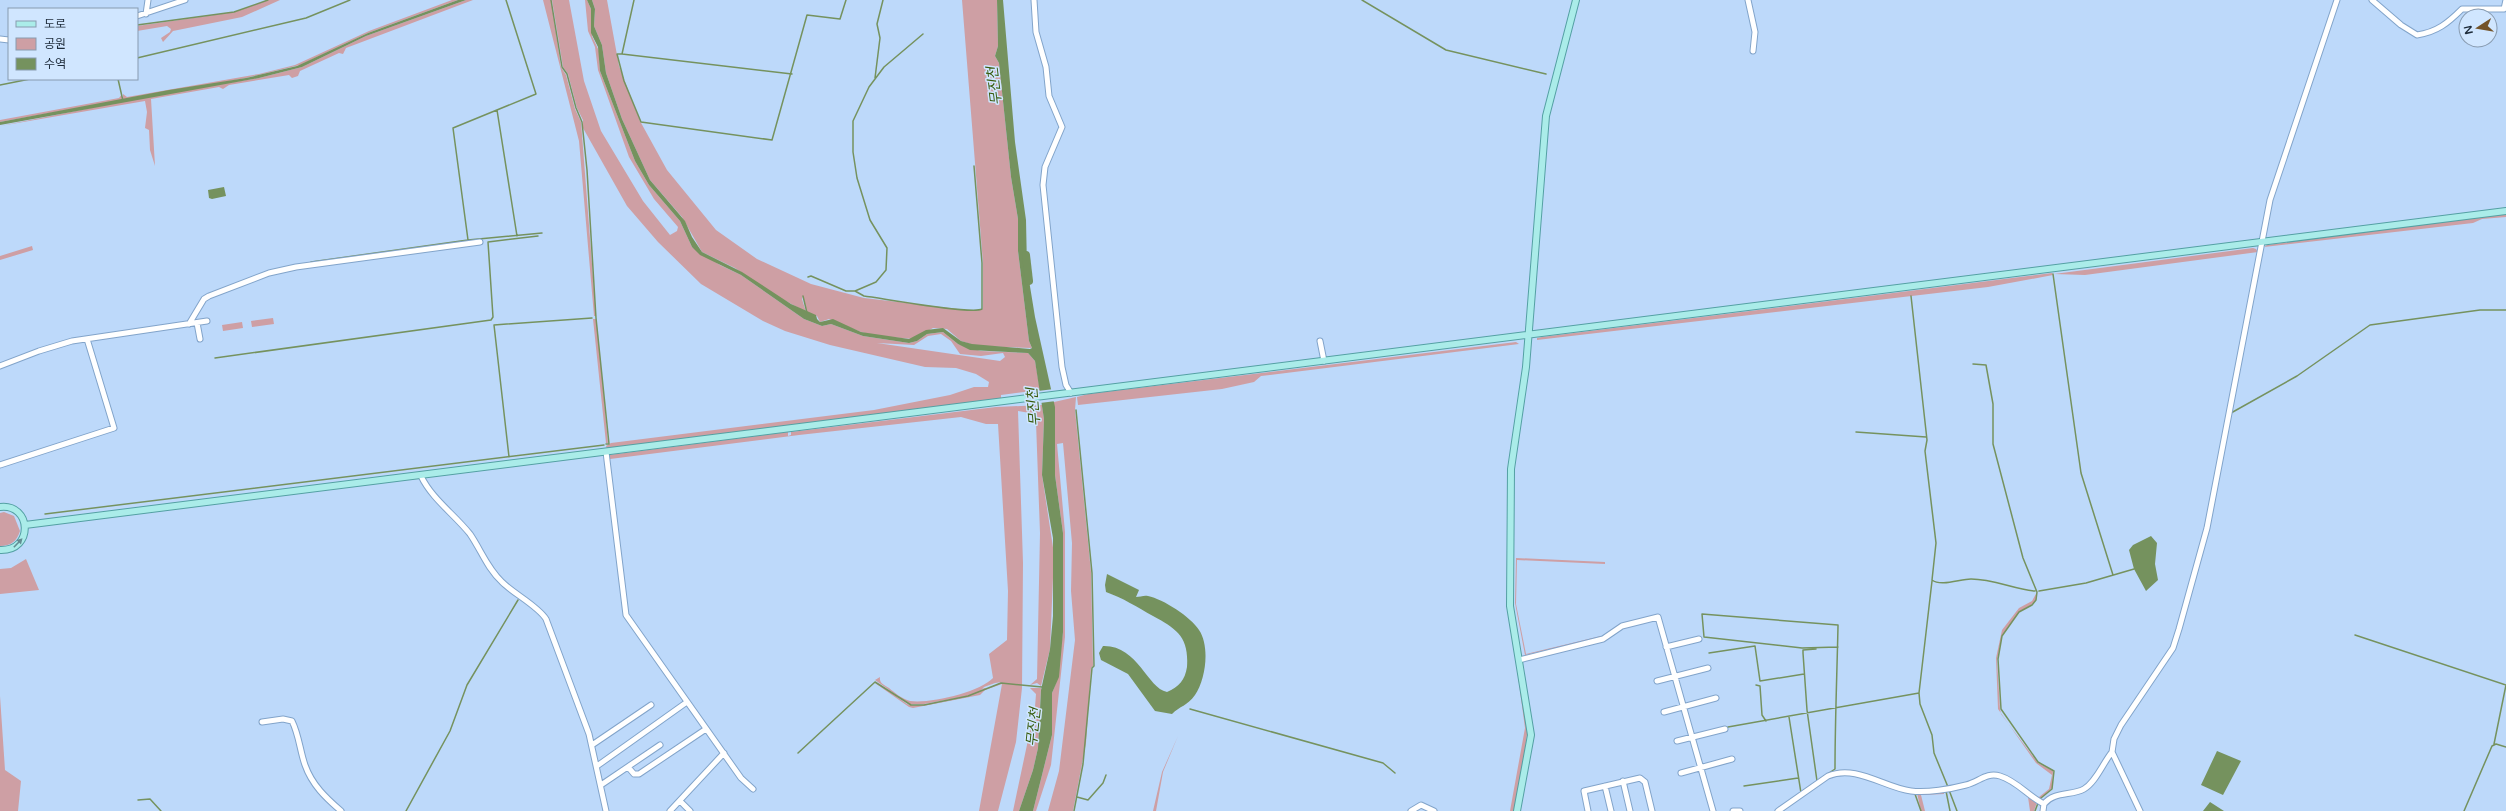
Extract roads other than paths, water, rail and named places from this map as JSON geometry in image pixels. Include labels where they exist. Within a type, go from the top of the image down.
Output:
[{"type":"main road","points":[[1517,811],[1532,735],[1510,606],[1511,469],[1526,367],[1546,116],[1576,0]]},
{"type":"main road","points":[[25,525],[2506,211]]},
{"type":"main road","points":[[0,507],[11,508],[18,512],[25,525],[25,532],[19,544],[13,548],[0,550]]},
{"type":"street","points":[[146,14],[148,0]]},
{"type":"street","points":[[138,16],[185,0]]},
{"type":"street","points":[[1034,0],[1036,32],[1046,67],[1049,96],[1062,127],[1045,166],[1043,185],[1062,366],[1066,385],[1071,393]]},
{"type":"street","points":[[1748,0],[1755,32],[1753,51]]},
{"type":"street","points":[[2043,811],[2044,804],[2058,795],[2080,791],[2088,786],[2112,752],[2114,739],[2121,725],[2173,648],[2207,528],[2260,243],[2281,162],[2336,0]]},
{"type":"street","points":[[2372,0],[2401,25],[2417,35],[2433,32],[2448,23],[2462,9],[2504,9],[2506,0]]},
{"type":"street","points":[[189,324],[204,299],[269,273],[296,266],[480,242]]},
{"type":"street","points":[[0,366],[39,351],[87,339],[206,322]]},
{"type":"street","points":[[197,323],[200,339]]},
{"type":"street","points":[[0,464],[114,428],[87,339]]},
{"type":"street","points":[[1320,341],[1324,361]]},
{"type":"street","points":[[606,452],[626,616],[741,778],[752,789]]},
{"type":"street","points":[[421,476],[425,484],[454,519],[468,533],[491,571],[515,595],[543,615],[578,702],[592,745],[606,811]]},
{"type":"street","points":[[1520,660],[1603,639],[1622,626],[1658,616],[1713,811]]},
{"type":"street","points":[[1666,647],[1699,639]]},
{"type":"street","points":[[1657,681],[1708,668]]},
{"type":"street","points":[[1664,712],[1716,698]]},
{"type":"street","points":[[597,766],[687,702]]},
{"type":"street","points":[[592,745],[651,705]]},
{"type":"street","points":[[262,722],[283,719],[292,721],[305,766],[313,782],[320,792],[341,811]]},
{"type":"street","points":[[628,767],[634,774],[639,774],[706,729]]},
{"type":"street","points":[[1678,741],[1725,729]]},
{"type":"street","points":[[601,785],[660,745]]},
{"type":"street","points":[[2112,752],[2140,811]]},
{"type":"street","points":[[670,811],[681,802],[724,753]]},
{"type":"street","points":[[1682,773],[1732,759]]},
{"type":"street","points":[[1778,811],[1828,776],[1837,774],[1866,776],[1910,791],[1968,785],[1989,775],[2000,776],[2044,804]]},
{"type":"street","points":[[1588,811],[1584,791],[1643,779],[1652,811]]},
{"type":"street","points":[[1624,782],[1630,811]]},
{"type":"street","points":[[1605,786],[1611,811]]},
{"type":"street","points":[[681,802],[690,811]]},
{"type":"street","points":[[1411,811],[1421,804],[1434,811]]},
{"type":"street","points":[[1733,811],[1740,811]]},
{"type":"water","points":[[458,0],[466,0],[366,36],[302,67],[259,78],[0,125],[0,122],[169,90],[246,78],[297,66],[368,33]]},
{"type":"water","points":[[587,0],[592,0],[595,9],[594,26],[602,45],[606,73],[622,119],[650,180],[685,221],[692,237],[702,252],[742,272],[791,304],[816,315],[820,322],[833,319],[861,332],[909,339],[926,330],[943,328],[961,341],[972,344],[1030,349],[1032,348],[1029,341],[1018,251],[1018,219],[1011,177],[999,63],[995,56],[998,46],[997,0],[1003,0],[1015,142],[1026,220],[1027,268],[1035,317],[1055,407],[1055,475],[1063,533],[1063,632],[1059,677],[1052,693],[1052,735],[1033,811],[1019,811],[1033,770],[1038,748],[1041,690],[1050,649],[1053,616],[1053,538],[1042,475],[1044,419],[1035,361],[1028,353],[970,350],[958,344],[943,332],[927,334],[917,341],[909,343],[863,336],[831,324],[822,326],[804,319],[741,275],[700,255],[692,247],[680,221],[649,185],[635,161],[600,71],[598,47],[591,33],[591,9]]},
{"type":"water","points":[[224,187],[226,196],[212,199],[209,198],[208,190]]},
{"type":"water","points":[[2151,536],[2157,543],[2155,564],[2158,580],[2146,591],[2134,569],[2129,550],[2133,545]]},
{"type":"water","points":[[1107,574],[1139,590],[1136,597],[1146,596],[1154,598],[1176,609],[1190,620],[1199,630],[1205,645],[1205,662],[1202,680],[1195,695],[1172,714],[1155,711],[1128,674],[1101,660],[1099,653],[1103,646],[1115,648],[1125,652],[1141,667],[1153,683],[1160,689],[1167,692],[1175,688],[1181,682],[1185,676],[1187,667],[1186,648],[1180,635],[1169,625],[1124,600],[1106,592],[1105,585]]},
{"type":"water","points":[[2217,751],[2241,761],[2223,795],[2201,785]]},
{"type":"water","points":[[2210,802],[2224,811],[2203,811]]},
{"type":"waterway","points":[[138,25],[234,12],[268,0]]},
{"type":"waterway","points":[[138,58],[306,18],[350,0]]},
{"type":"waterway","points":[[468,240],[453,128],[536,94],[506,0]]},
{"type":"waterway","points":[[551,0],[562,67],[567,74],[576,108],[582,122],[587,170],[596,318],[609,444],[606,444]]},
{"type":"waterway","points":[[634,0],[622,54],[792,74]]},
{"type":"waterway","points":[[622,54],[617,54],[624,81],[641,122],[772,140],[807,15],[840,19],[846,0]]},
{"type":"waterway","points":[[875,78],[880,38],[877,24],[883,0]]},
{"type":"waterway","points":[[1362,0],[1446,50],[1546,74]]},
{"type":"waterway","points":[[808,277],[811,276],[846,291],[855,291],[876,282],[886,270],[887,248],[870,220],[857,178],[853,152],[853,121],[869,87],[884,67],[923,34]]},
{"type":"waterway","points":[[0,85],[25,80]]},
{"type":"waterway","points":[[118,80],[123,101]]},
{"type":"waterway","points":[[497,110],[517,236]]},
{"type":"waterway","points":[[855,291],[864,296],[926,306],[962,310],[982,309],[982,263],[974,166]]},
{"type":"waterway","points":[[311,262],[468,240],[542,233]]},
{"type":"waterway","points":[[215,358],[491,320],[493,317],[488,242],[538,236]]},
{"type":"waterway","name":"무진천","points":[[1026,255],[1029,281]]},
{"type":"waterway","points":[[2053,274],[2081,473],[2113,575]]},
{"type":"waterway","points":[[803,296],[807,313]]},
{"type":"waterway","points":[[1911,296],[1927,440],[1925,451],[1936,543],[1932,580],[1945,583],[1967,579],[1979,579],[2035,591]]},
{"type":"waterway","points":[[2231,413],[2297,376],[2370,325],[2480,310],[2506,310]]},
{"type":"waterway","points":[[509,457],[494,325],[592,318]]},
{"type":"waterway","points":[[1973,364],[1986,365],[1993,404],[1993,444],[2023,558],[2037,592],[2036,600],[2032,605],[2019,612],[2002,636],[1998,659],[2001,709],[2038,762],[2054,771],[2052,789],[2041,798]]},
{"type":"waterway","points":[[1074,811],[1083,764],[1092,668],[1094,666],[1092,573],[1076,410]]},
{"type":"waterway","points":[[1856,432],[1926,437]]},
{"type":"waterway","points":[[45,514],[604,445]]},
{"type":"waterway","points":[[2039,591],[2086,583],[2134,569]]},
{"type":"waterway","points":[[1932,581],[1919,693],[1920,704],[1932,735],[1934,753],[1948,787]]},
{"type":"waterway","points":[[406,811],[450,731],[467,685],[518,600]]},
{"type":"waterway","points":[[1820,779],[1835,769],[1836,698],[1837,662],[1838,644],[1838,625],[1702,614],[1704,637],[1802,648],[1838,647]]},
{"type":"waterway","points":[[2355,635],[2506,685],[2494,744]]},
{"type":"waterway","points":[[1709,653],[1755,646],[1760,681],[1804,674]]},
{"type":"waterway","points":[[1816,649],[1803,650],[1803,653],[1807,710],[1817,781]]},
{"type":"waterway","points":[[798,753],[875,682],[911,705],[924,705],[968,696],[1001,683],[1042,687]]},
{"type":"waterway","points":[[1756,685],[1760,686],[1762,715],[1766,721]]},
{"type":"waterway","points":[[1728,727],[1919,693]]},
{"type":"waterway","points":[[1190,709],[1383,763],[1395,773]]},
{"type":"waterway","points":[[1789,717],[1801,793]]},
{"type":"waterway","points":[[2464,811],[2492,746],[2496,744],[2506,747]]},
{"type":"waterway","points":[[1077,797],[1088,800],[1103,783],[1106,775]]},
{"type":"waterway","points":[[1744,786],[1798,778]]},
{"type":"waterway","points":[[1949,790],[1957,811]]},
{"type":"waterway","points":[[1946,791],[1950,811]]},
{"type":"waterway","points":[[1915,794],[1921,811]]},
{"type":"waterway","points":[[138,800],[150,799],[161,811]]},
{"type":"waterway","points":[[2035,811],[2038,803]]}]
